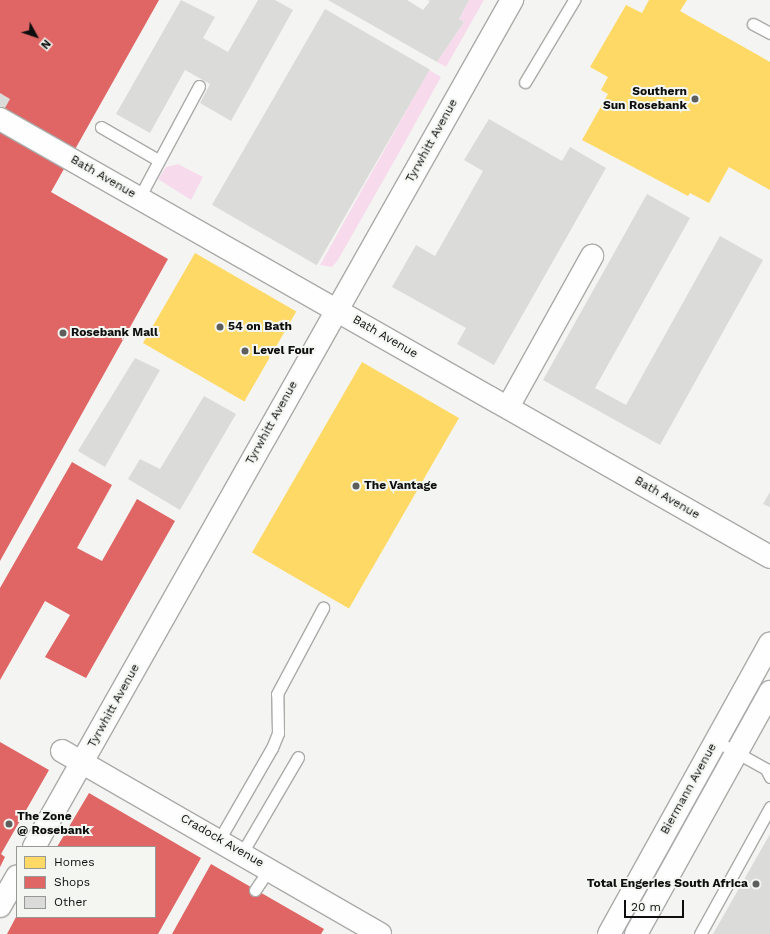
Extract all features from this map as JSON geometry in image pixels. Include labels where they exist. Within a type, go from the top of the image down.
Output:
[{"type":"street","name":"Tyrwhitt Avenue","points":[[35,846],[512,0]]},
{"type":"street","name":"Bath Avenue","points":[[0,118],[770,557]]},
{"type":"street","points":[[508,407],[592,256]]},
{"type":"street","name":"Biermann Avenue","points":[[609,934],[670,821],[770,644]]},
{"type":"street","name":"Biermann Avenue","points":[[636,934],[770,692]]},
{"type":"street","name":"Cradock Avenue","points":[[62,750],[380,934]]},
{"type":"street","points":[[670,821],[692,833]]},
{"type":"street","points":[[0,906],[16,879]]},
{"type":"lane","points":[[525,82],[574,0]]},
{"type":"lane","points":[[753,24],[770,33]]},
{"type":"lane","points":[[139,198],[199,86]]},
{"type":"lane","points":[[102,127],[158,160]]},
{"type":"lane","points":[[219,840],[272,748],[278,733],[276,694],[323,608]]},
{"type":"lane","points":[[716,740],[766,769],[770,777]]},
{"type":"lane","points":[[242,853],[298,756]]},
{"type":"lane","points":[[700,934],[770,807]]},
{"type":"lane","points":[[255,890],[269,869]]},
{"type":"shaded area","points":[[469,0],[484,0],[446,67],[437,62],[464,22],[459,19]]},
{"type":"shaded area","points":[[429,70],[441,77],[400,151],[338,260],[332,267],[320,265]]},
{"type":"shaded area","points":[[178,164],[203,177],[191,200],[158,179],[166,167]]},
{"type":"building: Homes","points":[[649,0],[687,0],[680,11],[770,62],[770,190],[729,167],[709,203],[690,193],[688,196],[582,140],[608,94],[601,90],[608,77],[590,67],[626,5],[642,13]]},
{"type":"building: Homes","name":"54 on Bath","points":[[195,253],[296,312],[244,402],[143,343]]},
{"type":"building: Homes","name":"The Vantage","points":[[362,362],[459,418],[349,609],[252,553]]},
{"type":"building: Shops","name":"Rosebank Mall","points":[[0,0],[159,0],[51,192],[168,259],[0,561]]},
{"type":"building: Shops","points":[[72,462],[112,485],[77,548],[102,561],[137,499],[175,521],[86,678],[45,657],[70,615],[45,601],[0,680],[0,588]]},
{"type":"building: Shops","name":"The Zone @ Rosebank","points":[[0,742],[49,770],[1,854],[5,857],[0,867]]},
{"type":"building: Shops","points":[[89,793],[201,858],[158,934],[7,934],[16,917],[156,918],[156,846],[58,846]]},
{"type":"building: Shops","points":[[211,864],[324,929],[321,934],[172,934]]},
{"type":"building: Other","points":[[181,0],[215,17],[203,38],[228,52],[258,0],[275,0],[293,10],[231,121],[200,103],[210,84],[185,70],[150,133],[116,114]]},
{"type":"building: Other","points":[[328,0],[407,0],[423,10],[430,1],[427,0],[469,0],[459,19],[464,22],[437,62]]},
{"type":"building: Other","points":[[325,9],[430,70],[317,265],[212,205]]},
{"type":"building: Other","points":[[0,93],[10,99],[0,117]]},
{"type":"building: Other","points":[[489,119],[562,161],[570,147],[606,168],[494,365],[457,344],[466,328],[392,287],[416,245],[435,256],[483,171],[464,160]]},
{"type":"building: Other","points":[[647,194],[690,218],[595,388],[626,405],[720,236],[763,260],[660,445],[543,380]]},
{"type":"building: Other","points":[[135,358],[160,370],[105,467],[78,451]]},
{"type":"building: Other","points":[[204,396],[236,414],[180,510],[128,479],[140,459],[160,469]]},
{"type":"building: Other","points":[[770,492],[770,507],[763,504]]},
{"type":"building: Other","name":"Total Engeries South Africa","points":[[770,834],[770,934],[713,934]]},
{"type":"place","name":"Southern Sun Rosebank","points":[[695,99]]},
{"type":"place","name":"54 on Bath","points":[[220,327]]},
{"type":"place","name":"Rosebank Mall","points":[[63,333]]},
{"type":"place","name":"Level Four","points":[[245,351]]},
{"type":"place","name":"The Vantage","points":[[356,486]]},
{"type":"place","name":"The Zone @ Rosebank","points":[[9,824]]},
{"type":"place","name":"Total Engeries South Africa","points":[[756,884]]}]
